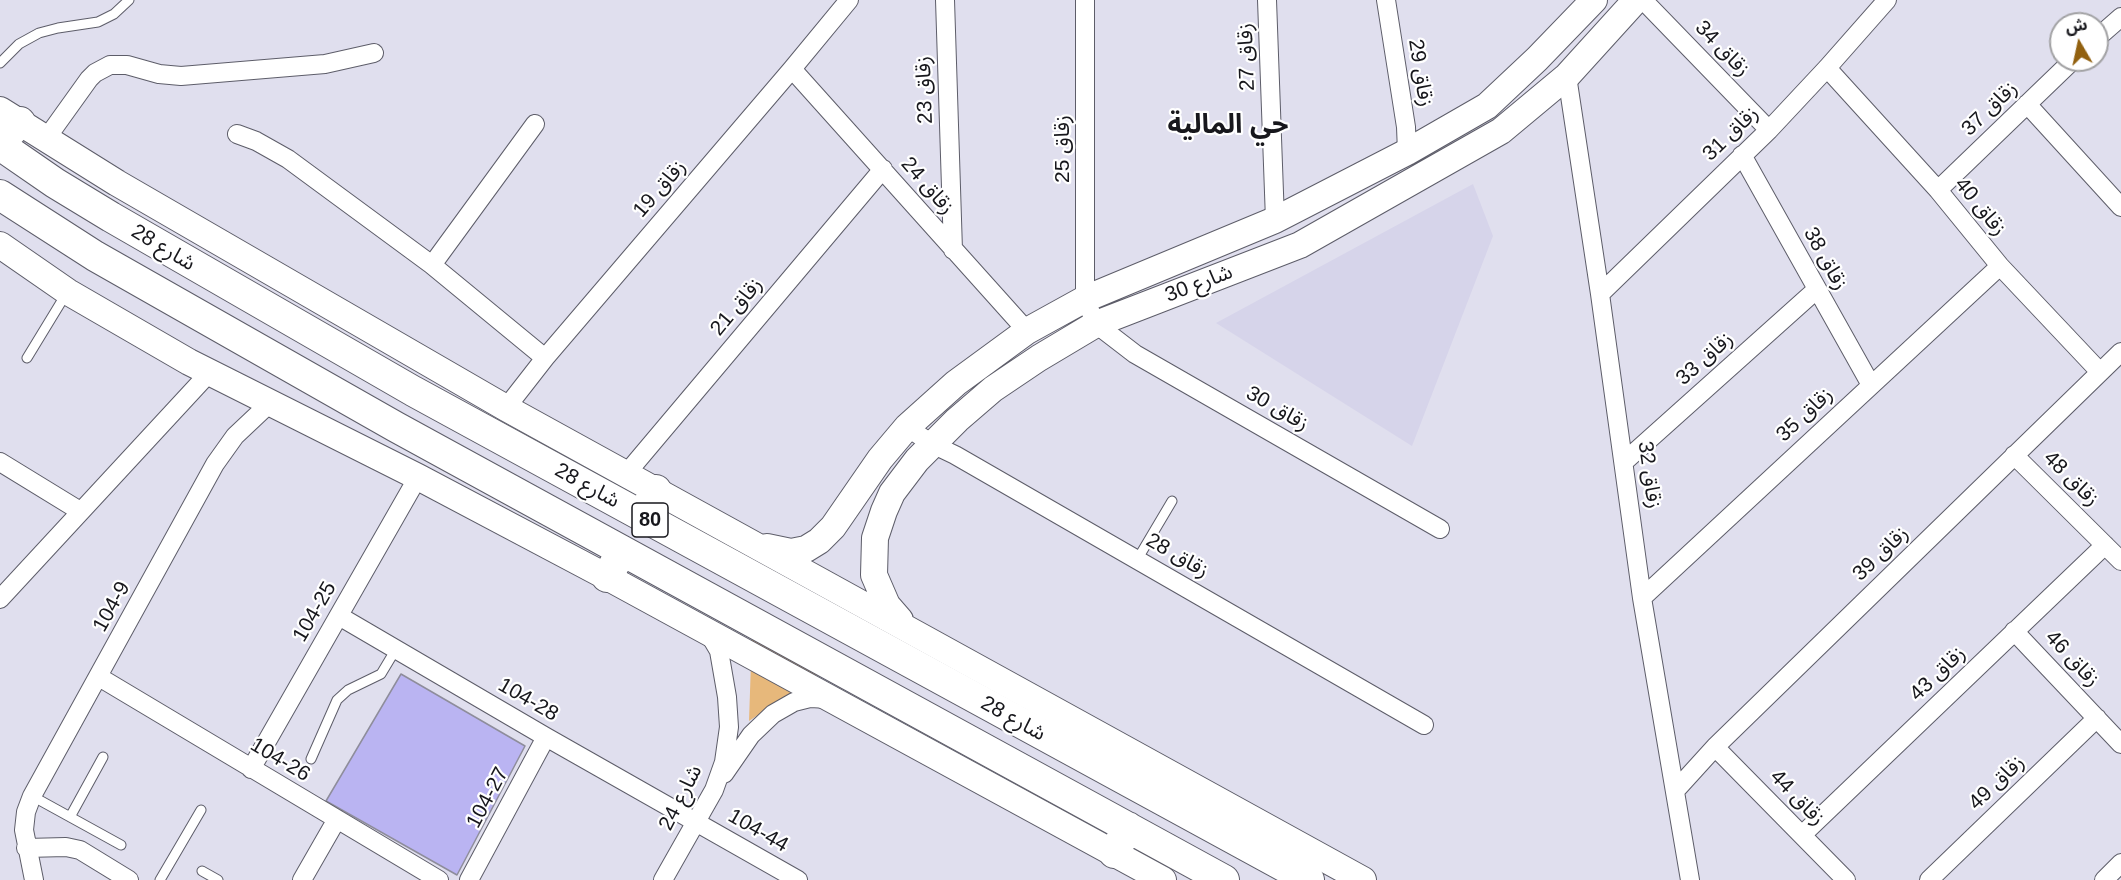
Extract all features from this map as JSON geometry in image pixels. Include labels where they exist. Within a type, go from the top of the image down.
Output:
[{"type":"highway","name":"شارع 28","points":[[5,130],[55,183],[413,391],[649,503],[1155,782],[1309,880]]},
{"type":"highway","name":"شارع 28","points":[[0,195],[95,256],[396,428],[1224,880]]},
{"type":"highway","points":[[396,428],[413,391]]},
{"type":"highway","points":[[607,577],[622,551]]},
{"type":"highway","points":[[1114,854],[1128,827]]},
{"type":"main road","name":"شارع 30","points":[[731,531],[779,551],[791,552],[806,549],[819,541],[833,527],[880,459],[907,427],[956,383],[1028,332],[1085,299],[1275,220],[1407,152],[1487,106],[1594,0]]},
{"type":"main road","name":"شارع 30","points":[[909,629],[887,605],[874,575],[875,538],[884,511],[892,493],[917,460],[993,389],[1096,324],[1300,245],[1501,131],[1567,76],[1636,0]]},
{"type":"main road","points":[[5,130],[46,139],[117,183],[506,408],[626,474],[649,503],[731,531],[909,629],[1155,782],[1363,880]]},
{"type":"main road","points":[[0,245],[68,292],[210,372],[418,477],[607,577],[1163,880]]},
{"type":"street","name":"زقاق 19","points":[[506,408],[545,358],[849,0]]},
{"type":"street","name":"زقاق 23","points":[[945,0],[953,250]]},
{"type":"street","name":"زقاق 25","points":[[1085,0],[1085,299]]},
{"type":"street","name":"زقاق 27","points":[[1268,0],[1275,220]]},
{"type":"street","name":"زقاق 29","points":[[1386,0],[1406,127],[1407,152]]},
{"type":"street","name":"زقاق 34","points":[[1643,0],[1769,130]]},
{"type":"street","name":"زقاق 31","points":[[1600,294],[1769,130],[1887,0]]},
{"type":"street","points":[[2109,28],[2121,17]]},
{"type":"street","points":[[46,139],[95,73],[110,65],[127,65],[159,74],[181,76],[326,64],[374,53]]},
{"type":"street","name":"زقاق 40","points":[[1827,68],[1938,190],[2000,266],[2100,372]]},
{"type":"street","name":"زقاق 24","points":[[792,69],[1028,332]]},
{"type":"street","name":"زقاق 37","points":[[1938,190],[2060,72]]},
{"type":"street","name":"زقاق 32","points":[[1567,76],[1642,598],[1690,880]]},
{"type":"street","points":[[2027,104],[2121,207]]},
{"type":"street","points":[[432,265],[535,124]]},
{"type":"street","points":[[237,134],[256,141],[288,159],[432,265],[545,358]]},
{"type":"street","name":"زقاق 38","points":[[1742,155],[1871,385]]},
{"type":"street","name":"زقاق 21","points":[[626,474],[883,169]]},
{"type":"street","name":"زقاق 35","points":[[1642,598],[2000,266]]},
{"type":"street","name":"زقاق 33","points":[[1624,461],[1816,290]]},
{"type":"street","points":[[1085,299],[1096,324]]},
{"type":"street","name":"زقاق 30","points":[[1096,324],[1135,354],[1440,529]]},
{"type":"street","name":"زقاق 39","points":[[1675,791],[1715,747],[2121,352]]},
{"type":"street","points":[[0,599],[210,372]]},
{"type":"street","name":"104-9","points":[[34,880],[26,848],[24,821],[32,796],[215,464],[235,436],[270,402]]},
{"type":"street","name":"زقاق 28","points":[[907,427],[932,444],[955,455],[1424,725]]},
{"type":"street","name":"زقاق 48","points":[[2014,455],[2121,561]]},
{"type":"street","points":[[0,462],[80,511]]},
{"type":"street","name":"104-25","points":[[251,769],[418,477]]},
{"type":"street","name":"زقاق 43","points":[[1802,836],[2105,545]]},
{"type":"street","name":"104-28","points":[[339,616],[696,822]]},
{"type":"street","name":"شارع 24","points":[[663,880],[714,790],[724,762],[729,727],[725,679],[719,651],[705,630]]},
{"type":"street","name":"زقاق 46","points":[[2014,631],[2121,744]]},
{"type":"street","name":"104-26","points":[[99,678],[440,880]]},
{"type":"street","points":[[714,790],[751,735],[773,714],[794,702],[810,698],[831,700]]},
{"type":"street","name":"زقاق 49","points":[[1929,880],[2097,718]]},
{"type":"street","name":"104-27","points":[[469,880],[546,737]]},
{"type":"street","name":"زقاق 44","points":[[1715,747],[1846,880]]},
{"type":"street","points":[[302,880],[337,819]]},
{"type":"street","name":"104-44","points":[[696,822],[798,880]]},
{"type":"street","points":[[26,848],[66,847],[80,850],[129,880]]},
{"type":"street","points":[[2104,880],[2121,863]]},
{"type":"lane","points":[[0,63],[19,44],[39,33],[98,22],[114,14],[129,0]]},
{"type":"lane","points":[[27,358],[68,292]]},
{"type":"lane","points":[[1137,560],[1172,501]]},
{"type":"lane","points":[[311,759],[337,700],[348,690],[381,674],[396,649]]},
{"type":"lane","points":[[70,817],[103,757]]},
{"type":"lane","points":[[32,796],[121,845]]},
{"type":"lane","points":[[160,880],[201,810]]},
{"type":"lane","points":[[202,871],[218,880]]},
{"type":"shaded area","points":[[1473,184],[1493,236],[1412,446],[1216,323]]},
{"type":"shaded area","points":[[752,633],[823,671],[749,721]]},
{"type":"building","points":[[401,674],[525,746],[457,875],[326,801]]},
{"type":"district","name":"حي المالية","points":[[1228,126]]}]
